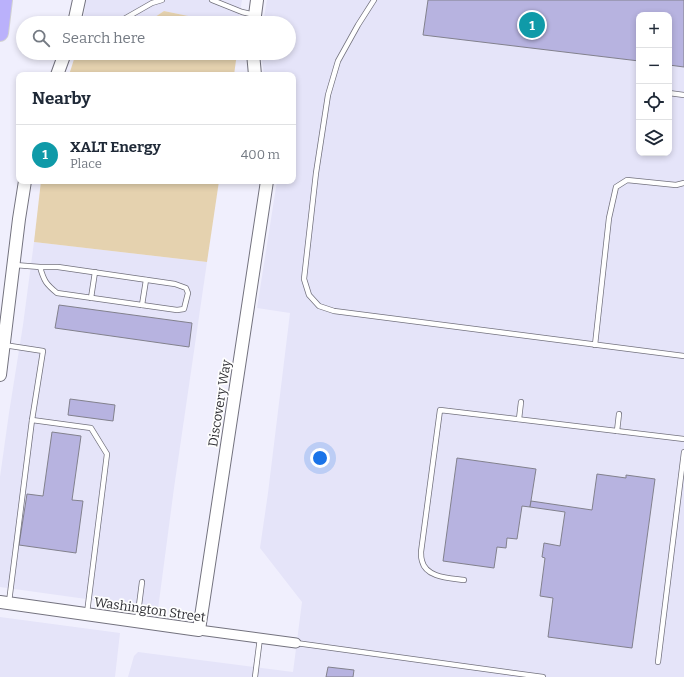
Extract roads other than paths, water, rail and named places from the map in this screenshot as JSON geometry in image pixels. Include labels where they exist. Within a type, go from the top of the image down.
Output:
[{"type":"highway","points":[[0,33],[4,0]]},
{"type":"street","points":[[75,16],[79,0]]},
{"type":"street","points":[[254,16],[257,0]]},
{"type":"street","points":[[58,72],[62,60]]},
{"type":"street","points":[[254,60],[255,72]]},
{"type":"street","points":[[0,375],[24,184]]},
{"type":"street","name":"Discovery Way","points":[[199,630],[267,184]]},
{"type":"street","name":"Washington Street","points":[[4,602],[296,643]]},
{"type":"lane","points":[[129,16],[152,3],[162,0]]},
{"type":"lane","points":[[212,0],[249,16]]},
{"type":"lane","points":[[374,0],[338,61],[328,95],[316,173],[304,279],[309,295],[319,306],[334,311],[684,356]]},
{"type":"lane","points":[[672,93],[684,95]]},
{"type":"lane","points":[[595,345],[609,218],[616,187],[627,180],[676,185],[684,183]]},
{"type":"lane","points":[[13,265],[58,267],[175,284],[186,288],[188,293],[184,309],[177,310],[57,294],[44,280],[40,267]]},
{"type":"lane","points":[[91,298],[95,272]]},
{"type":"lane","points":[[142,305],[146,280]]},
{"type":"lane","points":[[4,345],[43,352],[32,420],[18,528],[4,602]]},
{"type":"lane","points":[[519,419],[521,402]]},
{"type":"lane","points":[[464,580],[440,577],[426,569],[422,562],[421,552],[440,410],[684,439]]},
{"type":"lane","points":[[617,431],[619,414]]},
{"type":"lane","points":[[32,420],[91,428],[107,454],[87,614]]},
{"type":"lane","points":[[658,662],[684,452]]},
{"type":"lane","points":[[137,621],[142,582]]},
{"type":"lane","points":[[255,677],[260,638]]},
{"type":"lane","points":[[296,643],[544,677]]},
{"type":"place","name":"XALT Energy","points":[[532,25]]}]
